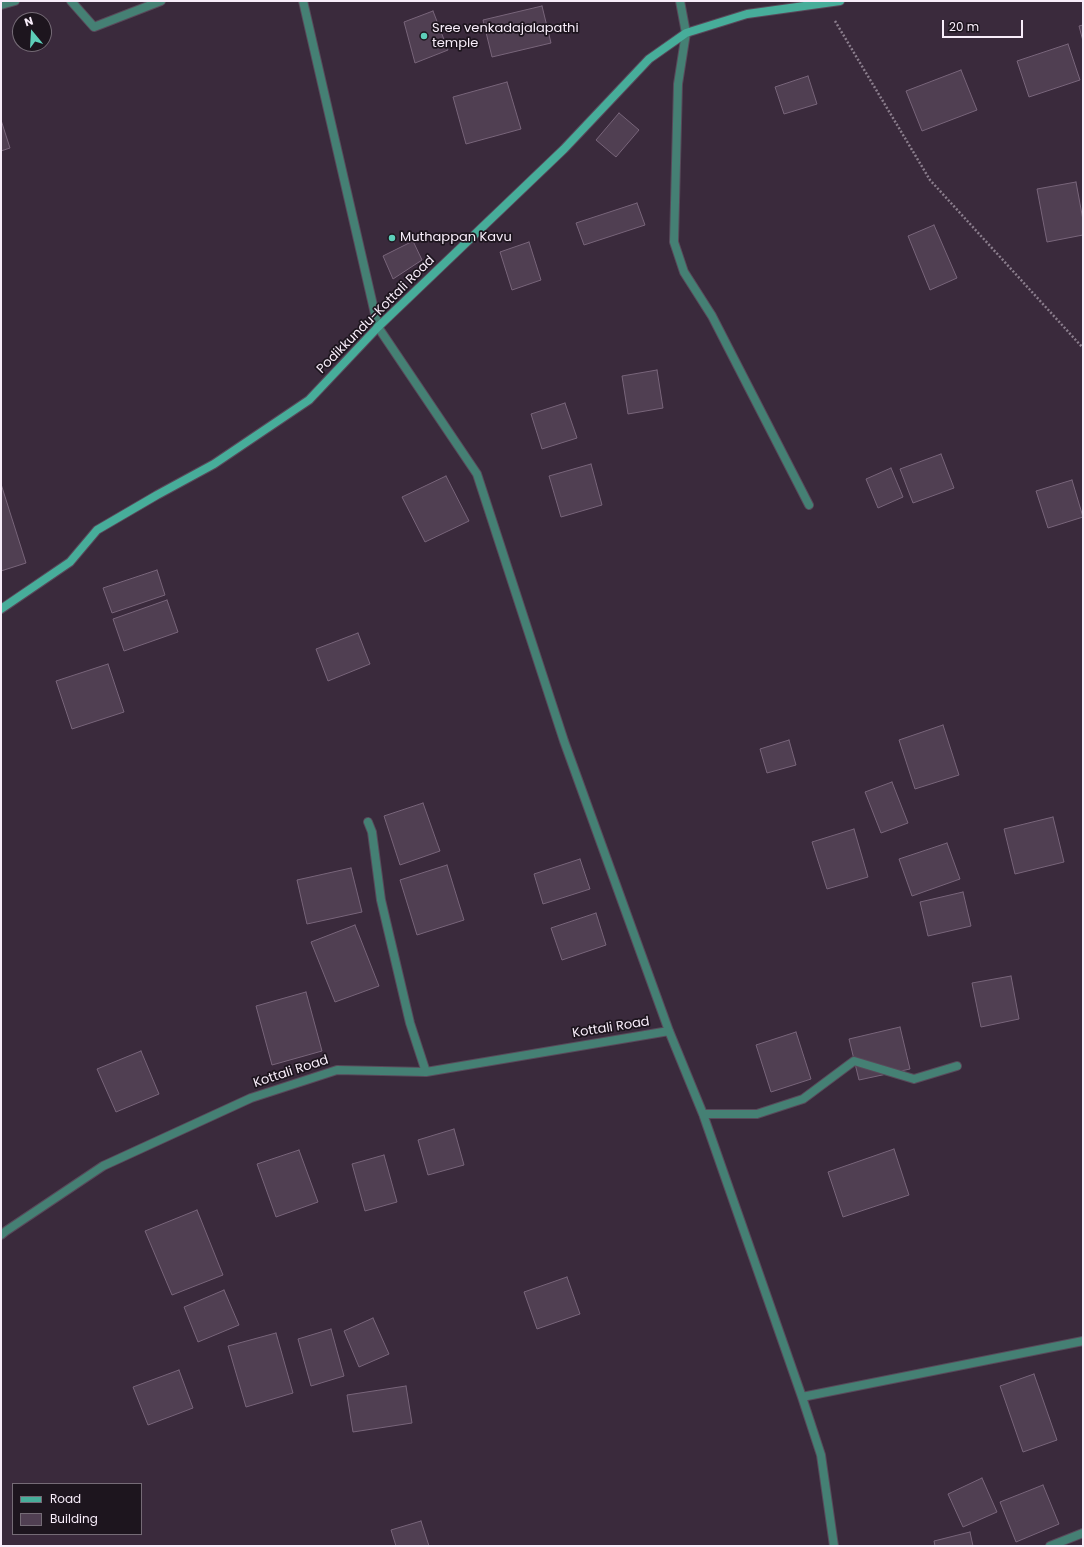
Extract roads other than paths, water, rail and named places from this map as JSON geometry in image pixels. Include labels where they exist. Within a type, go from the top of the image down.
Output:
[{"type":"main road","name":"Podikkundu-Kottali Road","points":[[1,609],[70,562],[97,530],[157,494],[214,464],[309,400],[378,327],[564,149],[649,60],[686,33],[747,14],[840,1]]},
{"type":"street","points":[[1,6],[15,1]]},
{"type":"street","points":[[71,1],[94,27],[161,1]]},
{"type":"street","points":[[303,1],[378,327],[477,474],[564,741],[668,1031],[702,1114],[802,1397],[821,1455],[834,1546]]},
{"type":"street","points":[[680,1],[686,33],[678,84],[674,242],[684,272],[712,316],[809,505]]},
{"type":"street","points":[[368,822],[372,832],[381,900],[410,1023],[426,1072]]},
{"type":"street","name":"Kottali Road","points":[[1,1235],[6,1230],[103,1166],[251,1098],[337,1070],[426,1072],[668,1031]]},
{"type":"street","points":[[702,1114],[757,1114],[803,1099],[854,1061],[914,1079],[957,1066]]},
{"type":"street","points":[[802,1397],[1083,1341]]},
{"type":"street","points":[[1050,1546],[1083,1533]]},
{"type":"place","name":"Sree venkadajalapathi temple","points":[[424,36]]},
{"type":"place","name":"Muthappan Kavu","points":[[392,238]]}]
